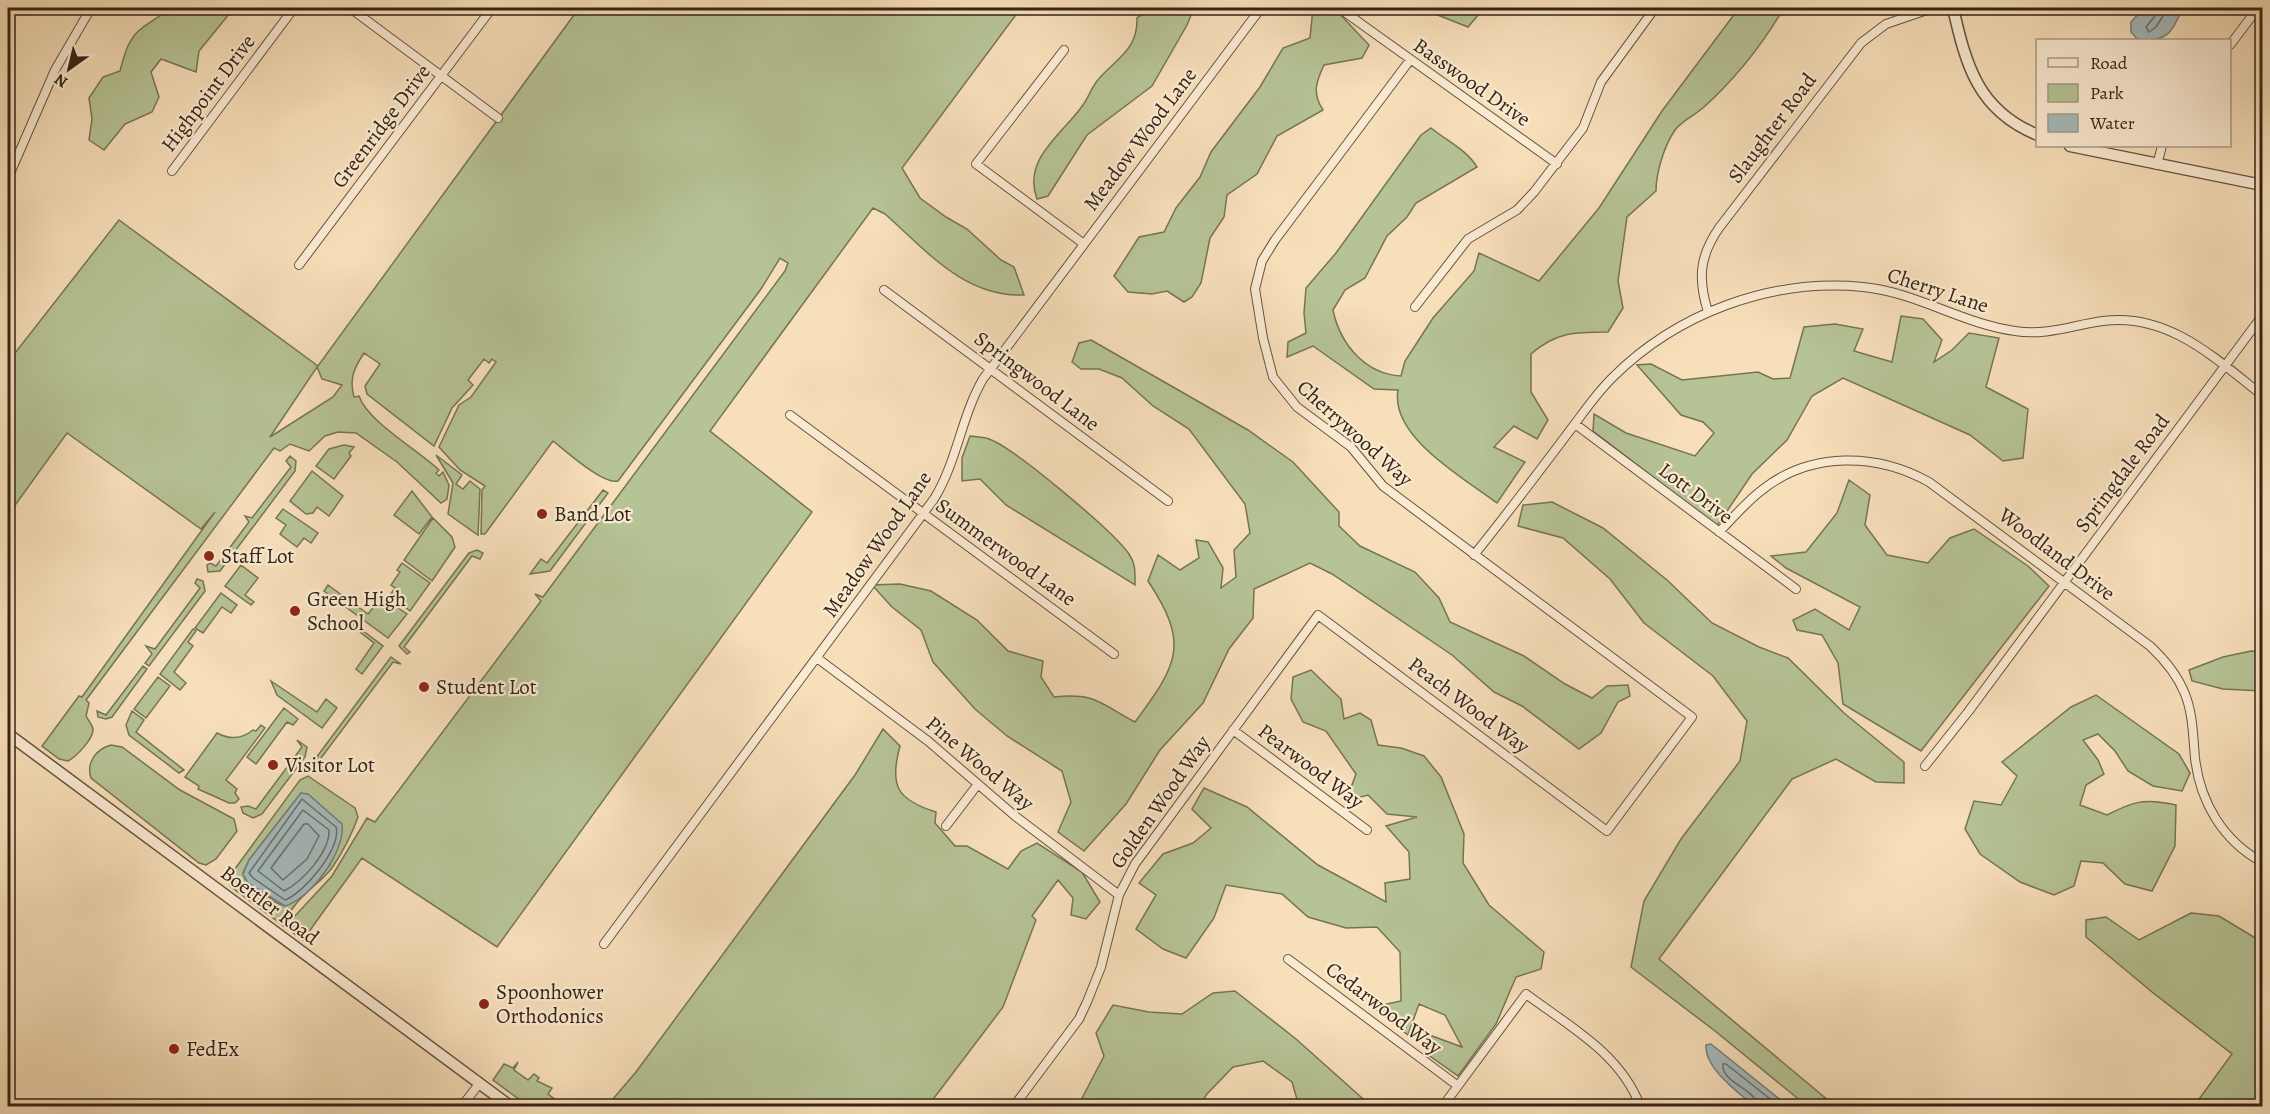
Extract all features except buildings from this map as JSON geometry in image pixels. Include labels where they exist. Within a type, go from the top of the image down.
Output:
[{"type":"street","points":[[8,178],[55,70],[91,8]]},
{"type":"street","name":"Highpoint Drive","points":[[172,171],[294,8]]},
{"type":"street","points":[[350,8],[498,118]]},
{"type":"street","name":"Greenridge Drive","points":[[299,265],[492,8]]},
{"type":"street","name":"Meadow Wood Lane","points":[[604,944],[924,514],[947,475],[966,413],[990,369],[1261,8]]},
{"type":"street","name":"Basswood Drive","points":[[1339,8],[1557,164]]},
{"type":"street","points":[[1415,307],[1468,239],[1517,210],[1557,164],[1583,129],[1601,82],[1655,8]]},
{"type":"street","name":"Slaughter Road","points":[[1708,312],[1701,282],[1701,267],[1706,249],[1719,228],[1860,43],[1886,24],[1933,8]]},
{"type":"street","points":[[1953,8],[1965,56],[1978,87],[2004,116],[2036,134]]},
{"type":"street","points":[[2231,42],[2258,8]]},
{"type":"street","points":[[1064,50],[976,164],[1084,244]]},
{"type":"street","name":"Cherrywood Way","points":[[1410,60],[1268,250],[1257,273],[1256,302],[1271,370],[1288,398],[1351,447],[1383,486],[1683,709]]},
{"type":"street","points":[[2075,147],[2262,185]]},
{"type":"street","points":[[2157,165],[2162,147]]},
{"type":"street","name":"Cherry Lane","points":[[1474,555],[1592,400],[1632,361],[1662,337],[1708,312],[1739,301],[1787,289],[1827,285],[1863,287],[1902,295],[1992,326],[2018,332],[2047,332],[2116,319],[2144,321],[2174,332],[2225,366],[2262,395]]},
{"type":"street","name":"Springwood Lane","points":[[884,290],[1168,501]]},
{"type":"street","name":"Springdale Road","points":[[1925,766],[2262,316]]},
{"type":"street","name":"Summerwood Lane","points":[[790,415],[1114,654]]},
{"type":"street","name":"Lott Drive","points":[[1575,424],[1796,589]]},
{"type":"street","name":"Woodland Drive","points":[[1719,532],[1763,489],[1786,475],[1832,461],[1869,461],[1901,468],[1929,482],[2150,646],[2172,668],[2187,700],[2198,774],[2206,801],[2232,839],[2262,862]]},
{"type":"street","name":"Golden Wood Way","points":[[1014,1107],[1079,1018],[1101,967],[1119,895],[1142,854],[1318,615],[1337,630]]},
{"type":"street","name":"Peach Wood Way","points":[[1337,630],[1607,831],[1692,717],[1683,709]]},
{"type":"street","name":"Pine Wood Way","points":[[817,658],[928,741],[1040,837],[1119,895]]},
{"type":"street","name":"Pearwood Way","points":[[1233,730],[1367,830]]},
{"type":"street","name":"Boettler Road","points":[[8,734],[510,1107]]},
{"type":"street","points":[[946,826],[978,784]]},
{"type":"street","name":"Cedarwood Way","points":[[1288,959],[1458,1086]]},
{"type":"street","points":[[1443,1107],[1526,994],[1609,1057],[1624,1074],[1640,1107]]},
{"type":"street","points":[[462,1107],[479,1084]]},
{"type":"green space","points":[[170,8],[234,8],[199,51],[196,72],[161,59],[151,72],[159,97],[152,112],[125,124],[104,150],[89,140],[92,119],[89,98],[103,77],[120,71],[127,48],[137,32]]},
{"type":"green space","points":[[579,8],[1021,8],[902,168],[920,198],[967,229],[1001,260],[1014,267],[1024,295],[1003,294],[965,280],[932,256],[885,214],[873,208],[710,431],[812,512],[497,947],[362,858],[303,940],[292,932],[294,917],[332,876],[367,818],[375,822],[541,601],[535,594],[543,597],[785,271],[788,263],[780,258],[761,289],[618,481],[611,481],[594,473],[553,441],[485,534],[481,534],[482,490],[485,486],[460,470],[439,447],[459,405],[471,397],[496,362],[492,359],[489,363],[484,359],[468,380],[473,385],[452,408],[434,446],[367,394],[365,386],[380,364],[364,353],[353,374],[354,397],[359,396],[372,416],[439,470],[436,473],[439,476],[443,472],[449,485],[447,499],[441,503],[397,462],[356,433],[338,432],[325,436],[309,451],[290,444],[280,451],[274,448],[86,700],[89,703],[86,716],[93,730],[87,743],[68,761],[59,759],[42,746],[79,696],[82,697],[215,512],[201,529],[67,433],[8,515],[8,362],[119,220],[318,366]],"holes":[[[317,367],[322,379],[342,385],[333,397],[270,437]]]},
{"type":"green space","points":[[1152,8],[1194,8],[1187,25],[1152,86],[1087,135],[1048,196],[1037,199],[1034,185],[1035,172],[1046,148],[1083,105],[1097,81],[1130,47],[1134,39],[1137,18]]},
{"type":"green space","points":[[1313,8],[1334,8],[1369,45],[1362,58],[1324,65],[1316,88],[1317,98],[1323,110],[1277,136],[1257,174],[1227,195],[1224,217],[1210,238],[1201,283],[1192,297],[1184,302],[1167,291],[1152,294],[1128,292],[1114,276],[1139,237],[1164,232],[1176,208],[1200,177],[1211,152],[1260,87],[1283,48],[1310,38]]},
{"type":"green space","points":[[1420,8],[1484,8],[1468,27]]},
{"type":"green space","points":[[1739,8],[1784,8],[1738,73],[1704,107],[1675,130],[1661,160],[1656,191],[1627,217],[1618,281],[1623,308],[1608,332],[1586,332],[1558,337],[1531,354],[1531,392],[1548,420],[1537,439],[1514,426],[1494,447],[1525,462],[1497,503],[1449,469],[1417,440],[1405,424],[1399,407],[1398,390],[1374,389],[1313,346],[1287,357],[1288,342],[1306,333],[1304,313],[1306,288],[1336,253],[1421,135],[1431,128],[1462,151],[1477,167],[1416,203],[1407,217],[1387,236],[1365,278],[1345,290],[1333,310],[1336,323],[1348,345],[1356,355],[1376,370],[1401,376],[1405,361],[1433,318],[1474,271],[1479,253],[1539,281],[1599,208],[1662,111]]},
{"type":"green space","points":[[1901,316],[1923,319],[1942,340],[1934,362],[1952,350],[1969,333],[1999,338],[1986,387],[2028,409],[2023,458],[2003,461],[1970,435],[1843,378],[1812,396],[1787,440],[1752,474],[1717,526],[1593,431],[1594,414],[1626,433],[1695,456],[1714,433],[1703,422],[1681,415],[1637,365],[1651,364],[1682,380],[1758,372],[1773,379],[1790,378],[1804,327],[1835,324],[1863,329],[1854,351],[1892,362]]},
{"type":"green space","points":[[1091,340],[1248,430],[1293,462],[1339,512],[1339,526],[1360,546],[1415,572],[1439,598],[1450,622],[1524,656],[1565,684],[1592,698],[1607,686],[1628,685],[1630,696],[1618,702],[1601,733],[1579,749],[1522,706],[1494,692],[1452,655],[1332,574],[1310,563],[1254,589],[1253,618],[1229,649],[1203,703],[1160,750],[1126,804],[1084,851],[1058,832],[1071,802],[1062,771],[1007,736],[975,709],[933,662],[921,630],[892,607],[872,585],[900,584],[931,591],[977,620],[1008,651],[1043,661],[1041,677],[1054,697],[1089,698],[1135,722],[1161,684],[1169,669],[1173,653],[1174,638],[1170,621],[1148,581],[1158,555],[1180,570],[1199,558],[1196,540],[1208,542],[1223,568],[1221,588],[1236,577],[1234,550],[1250,533],[1245,504],[1189,429],[1153,406],[1122,378],[1099,369],[1081,369],[1072,362],[1079,343]]},
{"type":"green space","points":[[970,436],[989,439],[1019,457],[1104,527],[1129,554],[1134,565],[1135,585],[1006,505],[980,479],[962,481],[962,458]]},
{"type":"green space","points":[[344,445],[354,447],[349,453],[351,456],[334,479],[316,466],[329,449]]},
{"type":"green space","points":[[436,455],[462,475],[456,484],[463,489],[470,481],[480,489],[478,535],[448,514],[453,483]]},
{"type":"green space","points":[[290,456],[296,461],[295,471],[220,571],[208,572],[207,565],[210,563],[216,566],[249,522],[245,516],[252,518],[291,467],[286,461]]},
{"type":"green space","points":[[312,471],[343,496],[329,516],[317,507],[313,513],[306,514],[290,501]]},
{"type":"green space","points":[[1849,480],[1870,495],[1865,525],[1887,555],[1928,563],[1950,538],[1974,529],[2028,566],[2049,586],[1921,751],[1843,704],[1838,663],[1822,635],[1797,630],[1793,620],[1815,609],[1849,630],[1860,607],[1786,568],[1771,556],[1806,552],[1837,513]]},
{"type":"green space","points":[[603,490],[608,493],[550,571],[530,574],[541,559],[547,563]]},
{"type":"green space","points":[[412,491],[432,517],[419,534],[394,515]]},
{"type":"green space","points":[[1552,502],[1603,528],[1667,580],[1712,623],[1759,647],[1788,658],[1844,713],[1904,762],[1904,783],[1876,782],[1836,759],[1792,779],[1659,959],[1835,1106],[1807,1106],[1715,1031],[1631,967],[1644,901],[1681,839],[1740,761],[1747,721],[1713,676],[1644,623],[1610,579],[1563,538],[1518,526],[1523,505]]},
{"type":"green space","points":[[283,509],[318,533],[311,543],[304,538],[297,547],[280,534],[286,525],[276,518]]},
{"type":"green space","points":[[433,518],[452,537],[455,547],[432,581],[404,560]]},
{"type":"green space","points":[[477,550],[483,553],[480,559],[472,556],[404,647],[410,652],[407,654],[399,646],[469,553]]},
{"type":"green space","points":[[402,563],[430,583],[410,611],[390,595],[395,588],[391,585],[400,572],[397,570]]},
{"type":"green space","points":[[241,565],[258,578],[245,595],[254,602],[251,605],[225,586]]},
{"type":"green space","points":[[197,579],[203,581],[205,591],[149,666],[145,663],[152,654],[146,646],[155,649],[200,588],[195,583]]},
{"type":"green space","points":[[328,585],[368,614],[377,603],[381,606],[386,600],[407,614],[388,638],[324,591]]},
{"type":"green space","points":[[221,593],[237,605],[231,613],[222,607],[203,633],[195,628]]},
{"type":"green space","points":[[350,621],[383,646],[362,674],[356,669],[374,643],[348,623]]},
{"type":"green space","points":[[193,629],[196,631],[188,642],[193,646],[174,672],[186,683],[180,690],[160,674]]},
{"type":"green space","points":[[2251,651],[2262,652],[2262,691],[2223,689],[2192,681],[2189,670],[2223,657]]},
{"type":"green space","points":[[391,657],[401,664],[393,662],[318,762],[323,767],[321,770],[313,762]]},
{"type":"green space","points":[[143,666],[147,669],[112,717],[106,719],[98,717],[97,711],[106,715]]},
{"type":"green space","points":[[1311,670],[1341,699],[1344,719],[1360,713],[1371,720],[1378,745],[1401,748],[1424,756],[1441,777],[1464,834],[1463,863],[1489,905],[1544,952],[1541,969],[1516,977],[1496,1024],[1458,1076],[1427,1054],[1424,1033],[1462,1047],[1445,1015],[1419,1004],[1408,1035],[1373,1007],[1401,1001],[1400,952],[1377,927],[1346,928],[1308,917],[1282,894],[1226,885],[1214,918],[1186,958],[1163,949],[1136,929],[1156,895],[1139,883],[1163,854],[1193,843],[1211,828],[1192,809],[1204,788],[1247,807],[1318,865],[1386,902],[1385,883],[1410,879],[1409,852],[1386,826],[1417,817],[1387,814],[1368,795],[1346,801],[1356,774],[1326,731],[1303,722],[1291,699],[1293,677]]},
{"type":"green space","points":[[158,677],[170,686],[146,718],[134,709]]},
{"type":"green space","points":[[271,681],[317,712],[326,699],[337,708],[322,728],[277,695]]},
{"type":"green space","points":[[2096,695],[2179,754],[2190,773],[2182,791],[2153,786],[2128,771],[2115,751],[2098,734],[2083,740],[2098,760],[2104,774],[2086,785],[2080,805],[2107,815],[2140,802],[2176,805],[2175,846],[2152,891],[2125,884],[2103,863],[2081,861],[2074,886],[2054,895],[2020,882],[1980,854],[1965,829],[1974,801],[2001,805],[2017,776],[2002,762],[2071,707]]},
{"type":"green space","points":[[284,708],[298,719],[293,725],[287,722],[256,764],[247,757]]},
{"type":"green space","points":[[132,711],[144,720],[136,732],[184,770],[179,773],[129,735],[126,725]]},
{"type":"green space","points":[[261,725],[265,728],[226,780],[237,789],[235,793],[239,799],[235,803],[229,803],[198,789],[199,786],[185,777],[217,733],[231,738],[240,737],[253,730],[256,731]]},
{"type":"green space","points":[[883,729],[900,746],[896,772],[899,790],[912,802],[936,812],[935,823],[955,846],[967,846],[1008,869],[1021,851],[1037,843],[1082,872],[1100,902],[1086,919],[1071,915],[1073,898],[1058,880],[1032,916],[1036,920],[1003,1007],[928,1106],[607,1106],[636,1072],[855,775]]},
{"type":"green space","points":[[297,740],[307,747],[305,757],[262,814],[253,818],[243,813],[241,807],[248,806],[256,809],[302,747]]},
{"type":"green space","points":[[111,745],[122,747],[180,790],[234,819],[237,831],[216,859],[206,865],[199,863],[91,778],[90,767],[94,757]]},
{"type":"green space","points":[[308,776],[355,808],[358,817],[332,868],[291,910],[285,927],[230,886],[229,877],[300,780]],"holes":[[[301,793],[330,865],[308,889],[285,906],[277,903],[245,879],[243,873],[249,860]]]},
{"type":"green space","points":[[2191,913],[2219,916],[2262,942],[2262,1022],[2259,1024],[2262,1028],[2262,1106],[2194,1106],[2232,1054],[2086,937],[2086,920],[2106,917],[2139,940]]},
{"type":"green space","points":[[1235,991],[1296,1039],[1371,1106],[1299,1106],[1292,1082],[1263,1061],[1233,1067],[1207,1094],[1199,1106],[1078,1106],[1104,1056],[1096,1033],[1113,1005],[1149,1012],[1182,1014],[1213,993]]},
{"type":"green space","points":[[518,1062],[514,1070],[528,1080],[534,1074],[539,1078],[537,1081],[552,1088],[548,1094],[564,1106],[528,1106],[493,1080],[504,1064],[513,1068]]},
{"type":"water","points":[[2144,8],[2183,8],[2171,30],[2156,39],[2137,39],[2131,32],[2131,22]]},
{"type":"water","points":[[301,793],[308,794],[342,824],[342,835],[324,873],[305,894],[285,906],[248,883],[243,874],[249,860]]},
{"type":"water","points":[[1711,1044],[1788,1106],[1754,1106],[1716,1071],[1707,1054],[1706,1045]]},
{"type":"place","name":"Band Lot","points":[[542,514]]},
{"type":"place","name":"Staff Lot","points":[[209,556]]},
{"type":"place","name":"Green High School","points":[[295,611]]},
{"type":"place","name":"Student Lot","points":[[424,687]]},
{"type":"place","name":"Visitor Lot","points":[[273,765]]},
{"type":"place","name":"Spoonhower Orthodonics","points":[[484,1004]]},
{"type":"place","name":"FedEx","points":[[174,1049]]}]
